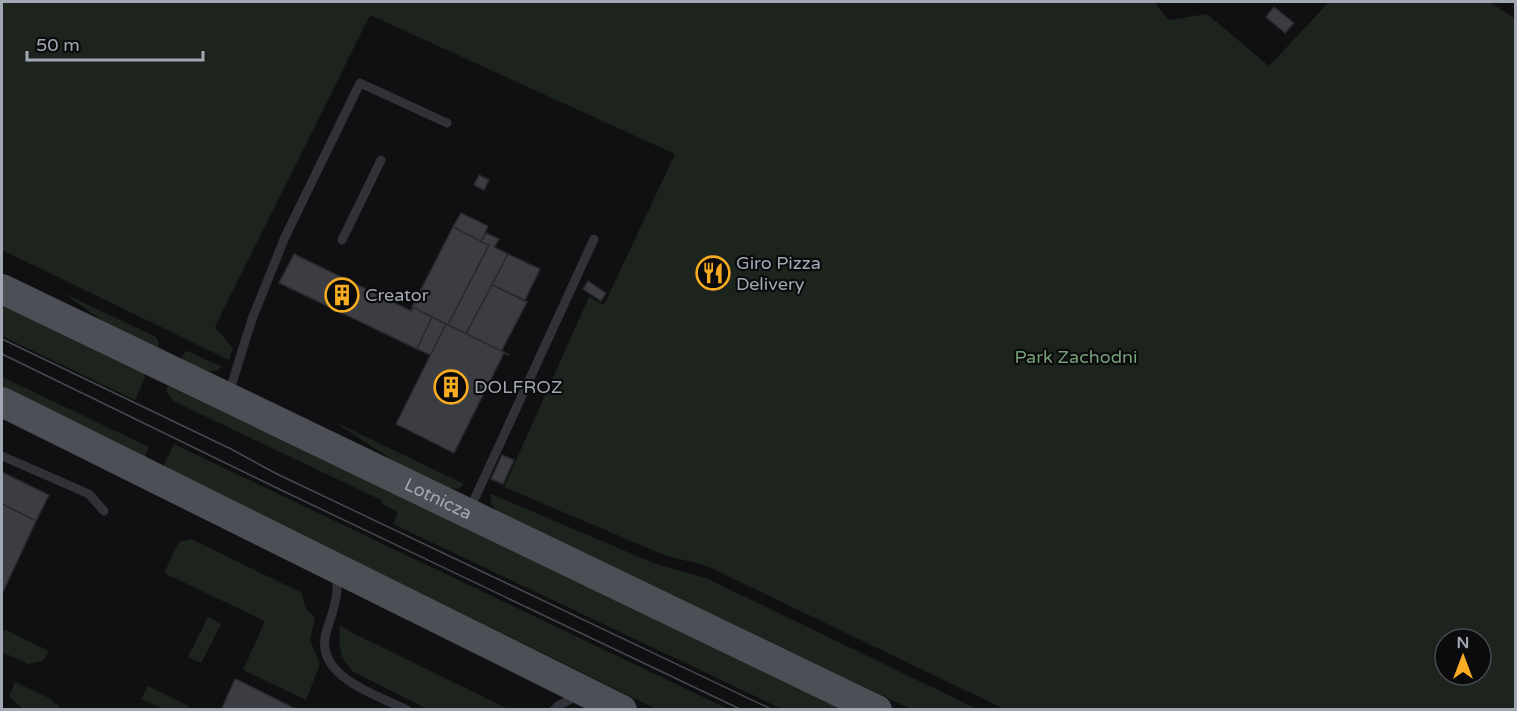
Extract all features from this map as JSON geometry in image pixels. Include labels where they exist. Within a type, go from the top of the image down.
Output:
[{"type":"main road","name":"Lotnicza","points":[[2,289],[877,710]]},
{"type":"main road","points":[[2,402],[622,710]]},
{"type":"lane","points":[[227,398],[252,320],[285,237],[360,83],[447,123]]},
{"type":"lane","points":[[342,240],[381,160]]},
{"type":"lane","points":[[468,513],[594,239]]},
{"type":"lane","points":[[2,456],[89,494],[104,511]]},
{"type":"lane","points":[[335,568],[337,596],[325,640],[329,660],[345,680],[407,710]]},
{"type":"lane","points":[[554,710],[572,698],[587,693]]},
{"type":"green space","name":"Park Zachodni","points":[[2,2],[1154,2],[1169,20],[1207,14],[1269,66],[1329,2],[1489,2],[1516,19],[1515,709],[1004,709],[707,566],[664,555],[504,487],[589,297],[604,305],[675,154],[370,15],[215,327],[233,348],[229,360],[2,250]]},
{"type":"green space","points":[[63,293],[156,337],[159,342],[158,349],[113,328]]},
{"type":"green space","points":[[2,306],[144,374],[145,378],[135,400],[2,336]]},
{"type":"green space","points":[[186,351],[222,367],[206,371],[196,367],[180,359]]},
{"type":"green space","points":[[2,377],[149,447],[144,457],[2,386]]},
{"type":"green space","points":[[168,386],[843,709],[782,709],[393,524],[398,512],[382,504],[383,501],[173,401],[166,391]]},
{"type":"green space","points":[[333,421],[464,484],[458,489],[449,488],[397,463]]},
{"type":"green space","points":[[174,444],[728,709],[656,709],[163,467]]},
{"type":"green space","points":[[491,494],[656,564],[706,578],[977,709],[911,709],[502,514],[493,506]]},
{"type":"green space","points":[[191,539],[302,593],[305,607],[315,618],[310,640],[320,664],[306,700],[243,670],[265,621],[164,573],[179,542]]},
{"type":"green space","points":[[208,617],[221,624],[201,663],[188,657]]},
{"type":"green space","points":[[340,626],[508,709],[427,709],[352,671],[342,657],[339,643]]},
{"type":"green space","points":[[6,630],[49,651],[43,661],[28,664],[2,652],[2,631]]},
{"type":"green space","points":[[15,682],[49,698],[60,707],[23,709],[9,697]]},
{"type":"green space","points":[[148,686],[189,706],[188,709],[163,709],[141,699]]},
{"type":"building","points":[[1274,7],[1294,23],[1285,33],[1266,17]]},
{"type":"building","points":[[479,175],[489,180],[484,190],[474,185]]},
{"type":"building","points":[[461,213],[488,226],[481,242],[453,227]]},
{"type":"building","points":[[453,227],[489,245],[448,325],[412,307]]},
{"type":"building","points":[[486,233],[499,239],[494,247],[508,254],[466,334],[448,325],[489,245],[481,242]]},
{"type":"building","name":"Creator","points":[[294,254],[411,311],[413,307],[432,317],[417,349],[279,283]]},
{"type":"building","points":[[508,254],[540,269],[525,300],[492,285]]},
{"type":"building","name":"Giro Pizza Delivery","points":[[705,259],[728,279],[721,287],[698,267]]},
{"type":"building","points":[[588,281],[606,293],[601,301],[583,289]]},
{"type":"building","points":[[492,285],[527,302],[501,352],[466,334]]},
{"type":"building","points":[[432,317],[446,324],[431,355],[417,349]]},
{"type":"building","name":"DOLFROZ","points":[[446,324],[510,355],[504,353],[454,453],[396,424]]},
{"type":"building","points":[[502,455],[514,460],[503,484],[491,479]]},
{"type":"building","points":[[2,472],[49,495],[36,521],[2,504]]},
{"type":"building","points":[[2,504],[36,521],[2,594]]},
{"type":"building","points":[[235,679],[238,680],[298,710],[221,710]]},
{"type":"tram line","points":[[2,339],[231,449],[275,473],[773,710]]},
{"type":"tram line","points":[[2,354],[742,710]]},
{"type":"place","name":"Giro Pizza Delivery","points":[[713,273]]},
{"type":"place","name":"Creator","points":[[342,295]]},
{"type":"place","name":"DOLFROZ","points":[[451,387]]}]
